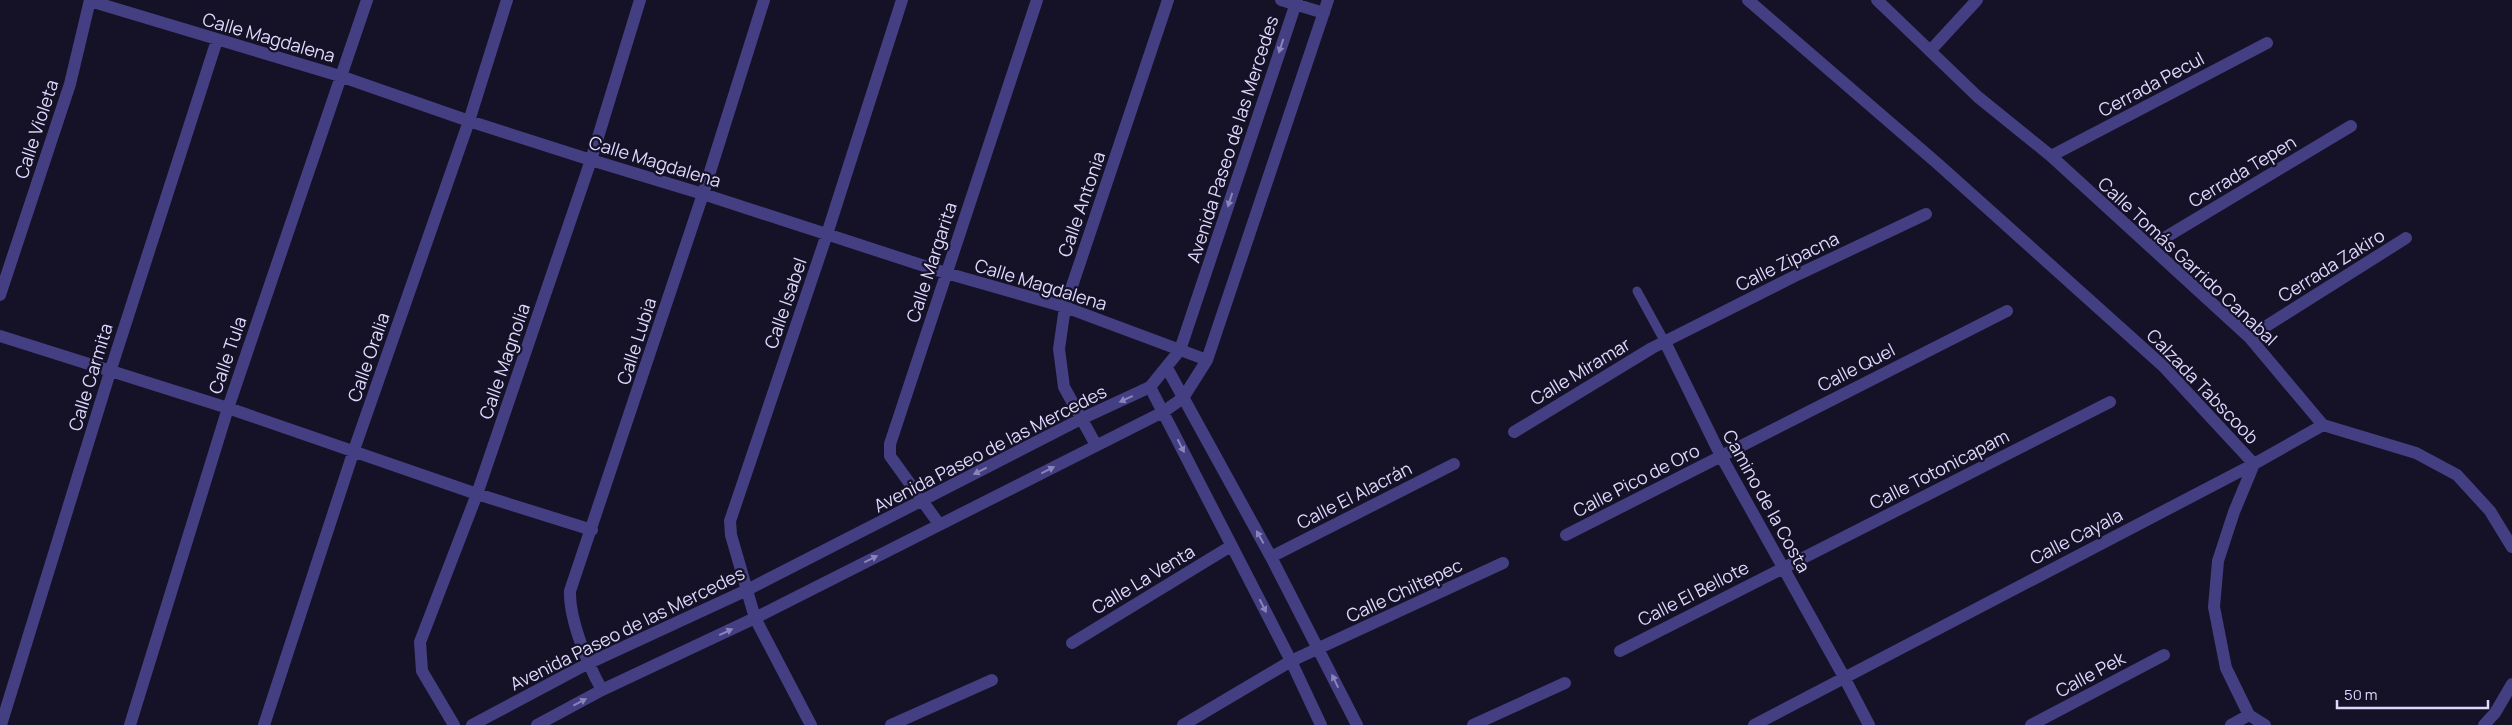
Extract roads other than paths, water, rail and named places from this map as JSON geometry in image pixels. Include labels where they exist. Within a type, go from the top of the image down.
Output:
[{"type":"street","name":"Calle Magdalena","points":[[90,0],[340,76],[469,121],[590,160],[703,194],[946,273],[1065,308],[1207,360]]},
{"type":"street","name":"Calle Violeta","points":[[0,295],[70,84],[90,0]]},
{"type":"street","name":"Calle Tula","points":[[130,725],[228,408],[367,0]]},
{"type":"street","name":"Calle Oralia","points":[[264,725],[354,450],[469,121],[507,0]]},
{"type":"street","name":"Calle Magnolia","points":[[454,725],[422,671],[420,642],[477,494],[590,160],[640,0]]},
{"type":"street","name":"Calle Lubia","points":[[602,690],[587,664],[570,597],[570,590],[592,530],[703,194],[764,0]]},
{"type":"street","name":"Calle Isabel","points":[[811,725],[755,618],[731,535],[730,520],[827,234],[902,0]]},
{"type":"street","name":"Calle Margarita","points":[[939,524],[890,456],[890,444],[1037,0]]},
{"type":"street","name":"Calle Antonia","points":[[1096,446],[1064,387],[1059,349],[1065,308],[1168,0]]},
{"type":"street","points":[[1281,0],[1296,2],[1324,13]]},
{"type":"street","points":[[536,725],[602,690],[755,618],[1096,446],[1163,412],[1183,398],[1207,360],[1328,0]]},
{"type":"street","name":"Calzada Tabscoob","points":[[1748,0],[1938,164],[2163,366],[2254,464],[2234,512],[2218,561],[2214,607],[2226,668],[2249,715]]},
{"type":"street","name":"Calle Tomás Garrido Canabal","points":[[1877,0],[1978,97],[2051,156],[2249,337],[2323,425]]},
{"type":"street","points":[[1930,51],[1977,0]]},
{"type":"street","name":"Avenida Paseo de las Mercedes","points":[[472,725],[587,664],[746,590],[1081,419],[1150,387],[1180,350],[1296,2]]},
{"type":"street","name":"Calle Carmita","points":[[1,725],[110,372],[217,40]]},
{"type":"street","name":"Cerrada Pecul","points":[[2051,156],[2267,43]]},
{"type":"street","name":"Cerrada Tepen","points":[[2151,246],[2351,126]]},
{"type":"street","name":"Calle Zipacna","points":[[1665,342],[1799,274],[1926,214]]},
{"type":"street","name":"Cerrada Zakiro","points":[[2249,337],[2406,238]]},
{"type":"street","name":"Calle Quel","points":[[1721,456],[2007,311]]},
{"type":"street","points":[[0,336],[228,408],[477,494],[592,530]]},
{"type":"street","name":"Calle Miramar","points":[[1514,432],[1665,342]]},
{"type":"street","name":"Camino de la Costa","points":[[1665,342],[1721,456],[1869,725]]},
{"type":"street","points":[[1167,368],[1320,649],[1357,725]]},
{"type":"street","points":[[1150,387],[1322,725]]},
{"type":"street","name":"Calle Totonicapam","points":[[1783,566],[2110,402]]},
{"type":"street","points":[[2323,425],[2416,452],[2457,475],[2490,511],[2512,547]]},
{"type":"street","name":"Calle Cayala","points":[[1754,725],[2254,464],[2323,425]]},
{"type":"street","name":"Calle Pico de Oro","points":[[1566,535],[1721,456]]},
{"type":"street","name":"Calle El Alacrán","points":[[1271,557],[1454,464]]},
{"type":"street","name":"Calle La Venta","points":[[1072,643],[1231,546]]},
{"type":"street","name":"Calle Chiltepec","points":[[1183,725],[1291,661],[1503,563]]},
{"type":"street","name":"Calle El Bellote","points":[[1620,651],[1783,566]]},
{"type":"street","name":"Calle Pek","points":[[2031,725],[2164,655]]},
{"type":"street","points":[[891,725],[992,680]]},
{"type":"street","points":[[1474,725],[1565,683]]},
{"type":"street","points":[[2484,725],[2495,713],[2512,684]]},
{"type":"street","points":[[2232,725],[2249,715],[2265,725]]},
{"type":"lane","name":"Camino de la Costa","points":[[1637,291],[1665,342]]}]
